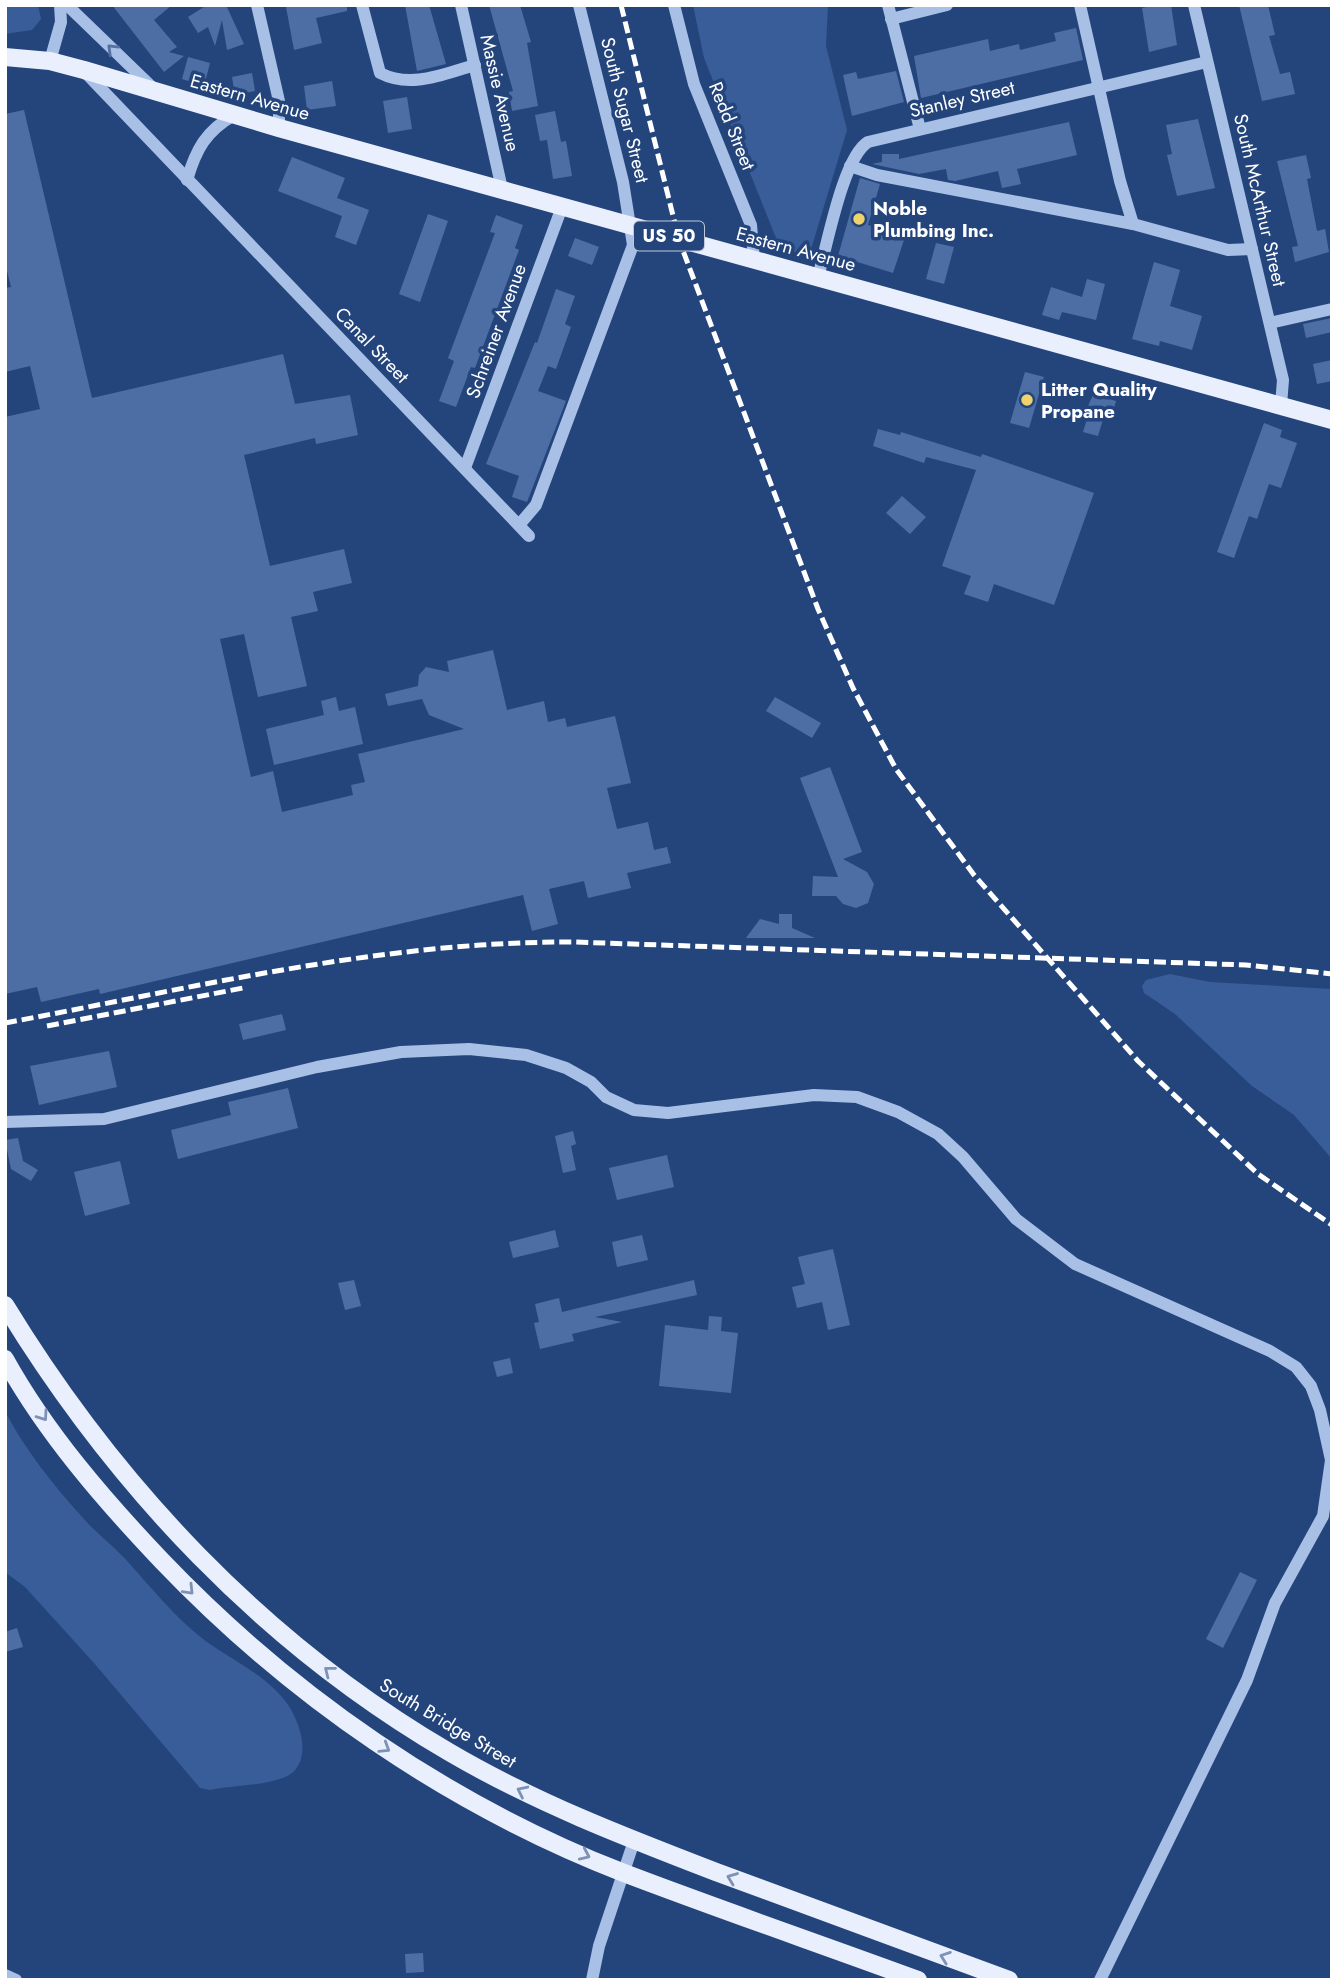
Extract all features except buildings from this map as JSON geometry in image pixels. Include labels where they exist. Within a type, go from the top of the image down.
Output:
[{"type":"main road","name":"Eastern Avenue","points":[[5,57],[50,61],[84,70],[279,128],[1332,420]]},
{"type":"main road","name":"South Bridge Street","points":[[5,1305],[38,1359],[132,1485],[181,1540],[285,1636],[336,1677],[450,1753],[548,1803],[634,1841],[1009,1980]]},
{"type":"main road","points":[[5,1359],[47,1423],[111,1508],[201,1602],[308,1696],[463,1797],[623,1872],[918,1980]]},
{"type":"street","points":[[50,61],[61,22],[60,5]]},
{"type":"street","points":[[66,5],[156,92]]},
{"type":"street","points":[[257,5],[279,101],[279,128]]},
{"type":"street","points":[[362,5],[374,58],[380,72],[390,78],[418,80],[475,65]]},
{"type":"street","name":"Massie Avenue","points":[[461,5],[502,189]]},
{"type":"street","name":"South Sugar Street","points":[[519,524],[536,505],[633,245],[623,182],[579,5]]},
{"type":"street","name":"Redd Street","points":[[674,5],[694,84],[751,225],[754,259]]},
{"type":"street","points":[[920,129],[889,12],[947,5]]},
{"type":"street","points":[[1080,5],[1119,181],[1133,224]]},
{"type":"street","name":"South McArthur Street","points":[[1195,5],[1283,380],[1281,405]]},
{"type":"street","name":"Stanley Street","points":[[818,277],[850,166],[860,147],[868,142],[1208,62]]},
{"type":"street","name":"Canal Street","points":[[84,70],[529,536]]},
{"type":"street","points":[[187,180],[205,136],[234,115]]},
{"type":"street","points":[[850,166],[877,175],[1133,224],[1228,250],[1252,249]]},
{"type":"street","name":"Schreiner Avenue","points":[[466,468],[562,206]]},
{"type":"street","points":[[1270,323],[1332,309]]},
{"type":"street","points":[[5,1122],[104,1119],[317,1067],[401,1052],[469,1049],[526,1055],[566,1068],[592,1082],[606,1097],[634,1110],[668,1113],[814,1095],[857,1097],[898,1112],[938,1135],[963,1157],[1016,1219],[1075,1264],[1270,1351],[1296,1367],[1311,1386],[1327,1435],[1331,1460],[1329,1490],[1323,1516],[1275,1603],[1247,1680],[1100,1980]]},
{"type":"street","points":[[592,1980],[599,1946],[634,1841]]},
{"type":"street","points":[[5,1975],[16,1980]]},
{"type":"shaded area","points":[[5,5],[38,5],[41,19],[32,30],[5,34]]},
{"type":"shaded area","points":[[693,5],[828,5],[826,46],[847,130],[809,256],[780,248],[704,58]]},
{"type":"shaded area","points":[[1170,974],[1210,982],[1332,989],[1332,1159],[1294,1115],[1252,1086],[1175,1014],[1144,993],[1142,986],[1146,980]]},
{"type":"shaded area","points":[[5,1411],[31,1454],[61,1493],[173,1612],[203,1639],[262,1678],[282,1697],[297,1722],[302,1738],[300,1762],[290,1775],[257,1784],[210,1790],[200,1788],[94,1663],[25,1587],[5,1572]]},
{"type":"railway","points":[[621,5],[679,240],[818,609],[853,688],[896,769],[974,875],[1138,1061],[1258,1174],[1332,1225]]},
{"type":"railway","points":[[5,1023],[288,969],[431,949],[502,944],[574,942],[1246,965],[1332,974]]},
{"type":"railway","points":[[47,1026],[243,988]]},
{"type":"place","name":"Noble Plumbing Inc.","points":[[859,219]]},
{"type":"place","name":"Litter Quality Propane","points":[[1027,400]]}]
